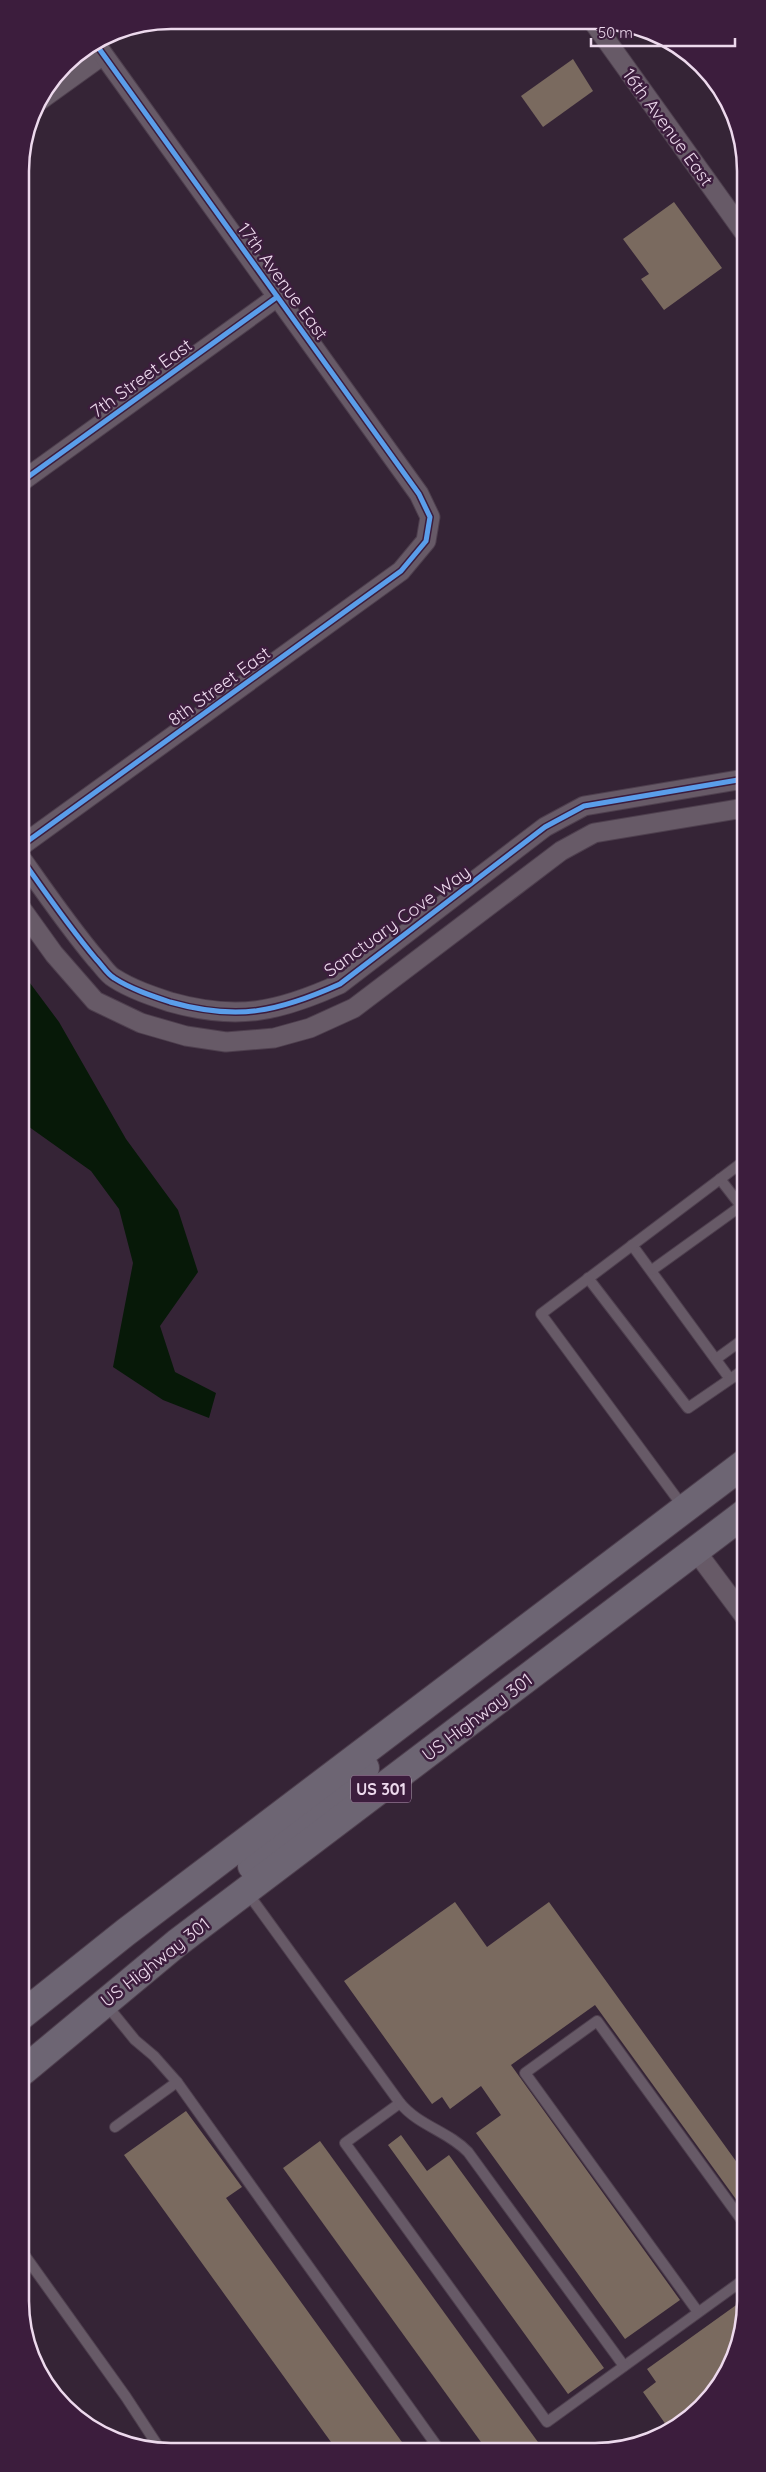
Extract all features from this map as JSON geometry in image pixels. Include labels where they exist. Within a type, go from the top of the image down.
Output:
[{"type":"main road","name":"US 301","points":[[29,2009],[126,1932],[737,1469]]},
{"type":"main road","points":[[695,1550],[702,1528],[737,1488]]},
{"type":"main road","points":[[542,1668],[554,1640],[652,1564],[673,1538],[684,1509]]},
{"type":"main road","name":"US Highway 301","points":[[29,2065],[104,2002],[246,1891],[737,1519]]},
{"type":"main road","points":[[246,1891],[250,1869],[262,1856],[338,1797],[417,1712]]},
{"type":"street","name":"16th Avenue East","points":[[598,29],[737,223]]},
{"type":"street","points":[[57,85],[99,49]]},
{"type":"street","name":"17th Avenue East","points":[[99,49],[419,494],[430,517],[426,541]]},
{"type":"street","name":"7th Street East","points":[[29,476],[277,297]]},
{"type":"street","name":"8th Street East","points":[[29,840],[401,571],[426,541]]},
{"type":"street","name":"Sanctuary Cove Way","points":[[29,869],[77,936],[113,978],[152,996],[192,1008],[227,1013],[269,1010],[301,1001],[340,984],[546,827],[584,806],[737,780]]},
{"type":"street","points":[[29,919],[54,954],[95,1001],[141,1023],[186,1036],[226,1042],[274,1038],[310,1028],[354,1008],[561,851],[594,833],[737,809]]},
{"type":"street","points":[[695,1550],[737,1606]]},
{"type":"lane","points":[[684,1509],[540,1314],[737,1166]]},
{"type":"lane","points":[[720,1179],[737,1201]]},
{"type":"lane","points":[[652,1270],[737,1213]]},
{"type":"lane","points":[[632,1245],[730,1379]]},
{"type":"lane","points":[[588,1278],[688,1408],[737,1374]]},
{"type":"lane","points":[[716,1360],[737,1344]]},
{"type":"lane","points":[[246,1891],[400,2103],[418,2120],[450,2136],[468,2152],[624,2366]]},
{"type":"lane","points":[[104,2002],[135,2040],[154,2056],[177,2082],[435,2443]]},
{"type":"lane","points":[[698,2312],[525,2073],[597,2021],[737,2214]]},
{"type":"lane","points":[[115,2127],[177,2082]]},
{"type":"lane","points":[[400,2103],[344,2143],[547,2422],[737,2284]]},
{"type":"lane","points":[[29,2261],[126,2397],[156,2442]]},
{"type":"shaded area","points":[[29,982],[59,1022],[126,1139],[178,1210],[198,1272],[160,1326],[175,1372],[216,1393],[209,1418],[163,1400],[113,1367],[133,1263],[119,1209],[91,1171],[29,1127]]},
{"type":"building","points":[[573,59],[593,91],[543,127],[521,96]]},
{"type":"building","points":[[674,202],[722,268],[664,310],[641,279],[649,274],[623,239]]},
{"type":"building","points":[[455,1902],[487,1947],[549,1902],[737,2163],[737,2201],[595,2005],[511,2065],[680,2300],[625,2339],[476,2133],[501,2115],[481,2086],[450,2109],[442,2097],[432,2104],[344,1981]]},
{"type":"building","points":[[186,2111],[242,2187],[226,2198],[403,2443],[332,2443],[124,2155]]},
{"type":"building","points":[[401,2135],[427,2171],[449,2155],[604,2368],[568,2394],[388,2145]]},
{"type":"building","points":[[320,2141],[539,2443],[482,2443],[283,2168]]},
{"type":"building","points":[[737,2304],[735,2329],[730,2347],[718,2372],[696,2402],[666,2424],[643,2392],[656,2382],[647,2369]]},
{"type":"cycle path","points":[[29,840],[401,571],[426,541],[430,517],[419,494],[99,49]]},
{"type":"cycle path","points":[[29,476],[277,297]]},
{"type":"cycle path","points":[[29,869],[76,934],[114,978],[127,986],[149,995],[194,1008],[216,1011],[257,1011],[297,1001],[340,984],[545,827],[584,806],[737,780]]}]
